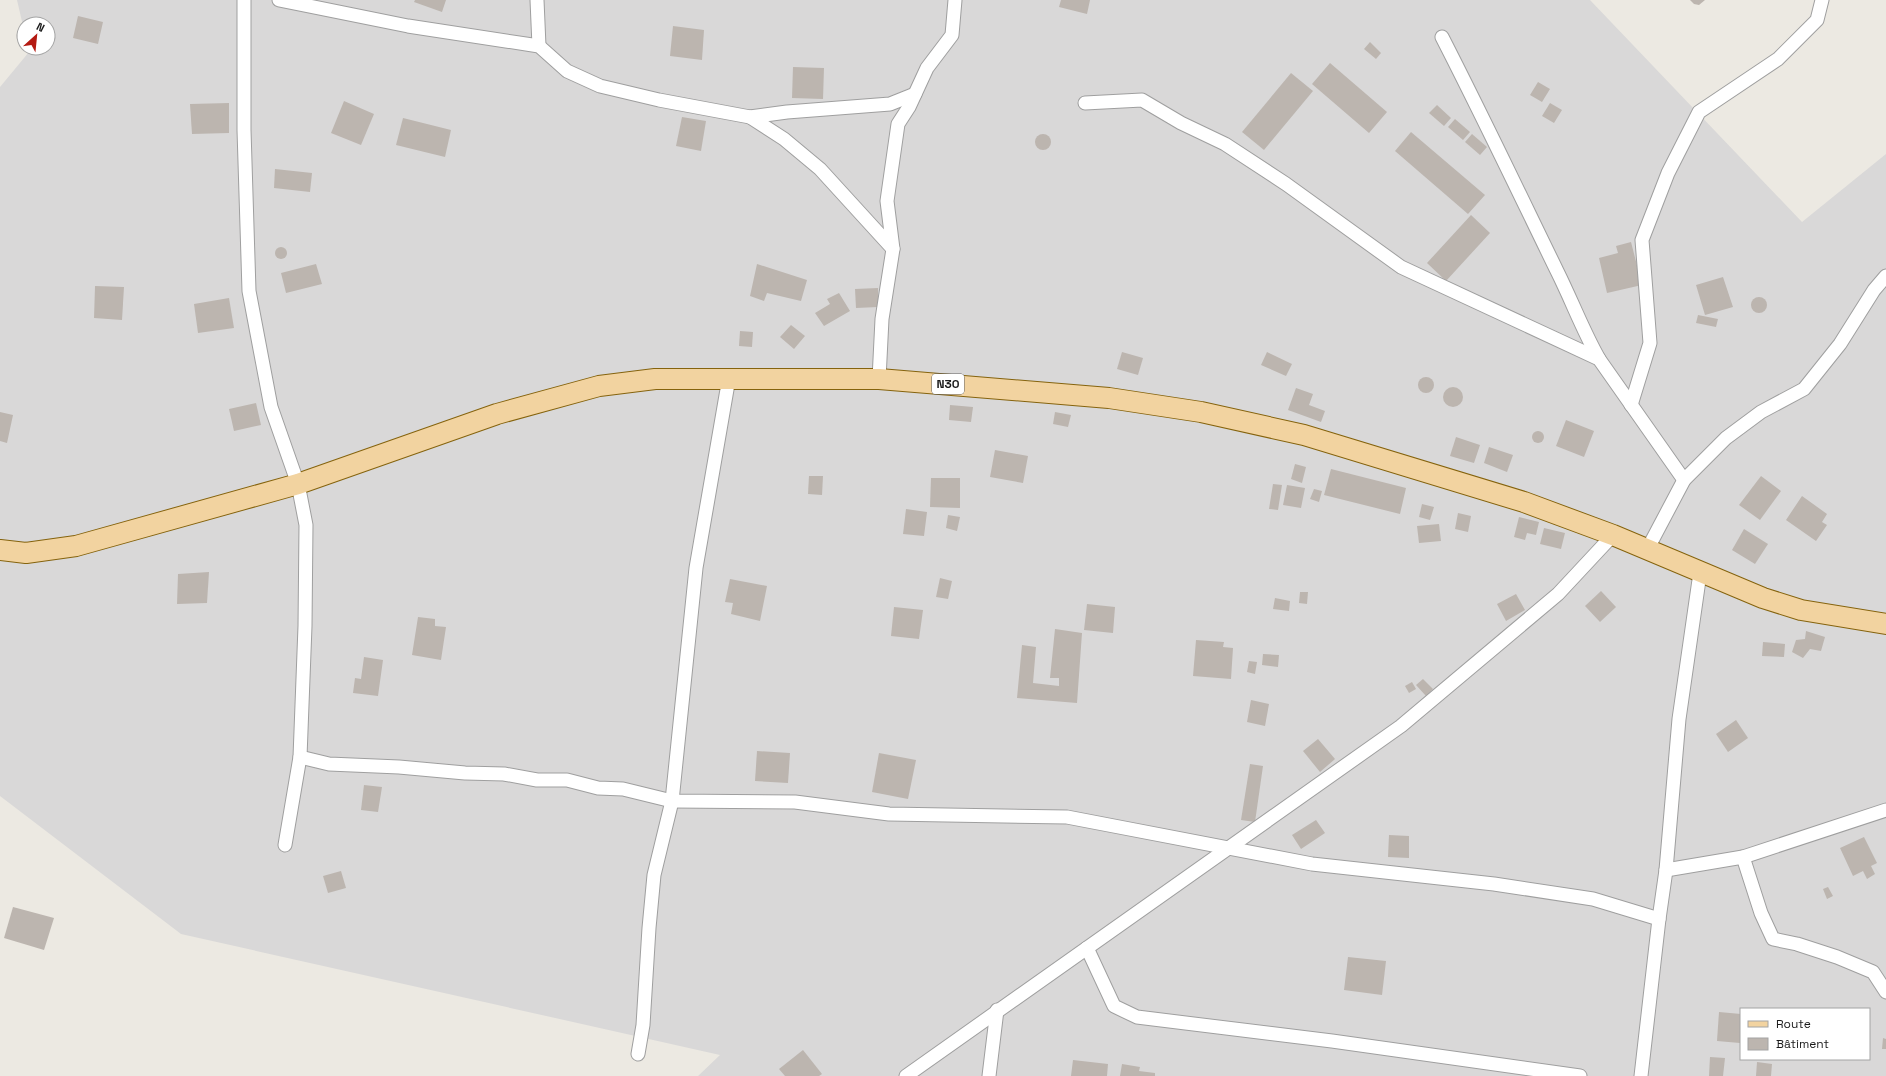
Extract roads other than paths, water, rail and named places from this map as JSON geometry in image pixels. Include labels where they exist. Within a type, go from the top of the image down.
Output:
[{"type":"main road","name":"N30","points":[[0,550],[26,553],[76,546],[298,484],[497,414],[599,386],[655,379],[879,379],[1110,398],[1201,412],[1304,435],[1524,502],[1613,535],[1700,573],[1763,598],[1801,610],[1886,624]]},
{"type":"street","points":[[244,0],[244,130],[249,291],[271,407],[298,484],[306,525],[305,626],[300,757],[285,845]]},
{"type":"street","points":[[279,0],[408,26],[539,46],[567,71],[600,86],[659,100],[750,117],[787,112],[890,104],[915,94]]},
{"type":"street","points":[[537,0],[539,46]]},
{"type":"street","points":[[879,379],[882,319],[893,249],[887,201],[898,124],[915,94],[927,68],[952,36],[955,0]]},
{"type":"street","points":[[1631,405],[1650,343],[1642,240],[1668,173],[1699,112],[1778,59],[1817,20],[1822,0]]},
{"type":"street","points":[[1442,37],[1491,132],[1561,278],[1583,332],[1599,359],[1684,480]]},
{"type":"street","points":[[1085,103],[1142,100],[1181,123],[1225,144],[1280,180],[1401,268],[1599,359]]},
{"type":"street","points":[[750,117],[784,139],[820,169],[893,249]]},
{"type":"street","points":[[1647,550],[1684,480],[1726,438],[1761,412],[1804,389],[1840,344],[1874,290],[1886,276]]},
{"type":"street","points":[[638,1054],[643,1025],[654,876],[672,801],[696,568],[729,378]]},
{"type":"street","points":[[906,1076],[997,1010],[1401,726],[1558,594],[1613,535]]},
{"type":"street","points":[[1641,1076],[1658,919],[1666,870],[1679,719],[1700,573]]},
{"type":"street","points":[[300,757],[329,764],[399,767],[465,773],[504,774],[537,780],[567,780],[598,788],[623,789],[672,801],[795,802],[889,814],[1067,817],[1312,864],[1494,884],[1593,899],[1658,919]]},
{"type":"street","points":[[1666,870],[1743,857],[1886,810]]},
{"type":"street","points":[[1743,857],[1761,913],[1773,939],[1797,944],[1837,957],[1873,972],[1886,992]]},
{"type":"street","points":[[1087,948],[1114,1006],[1137,1017],[1340,1042],[1580,1076]]},
{"type":"street","points":[[989,1076],[997,1010]]}]
